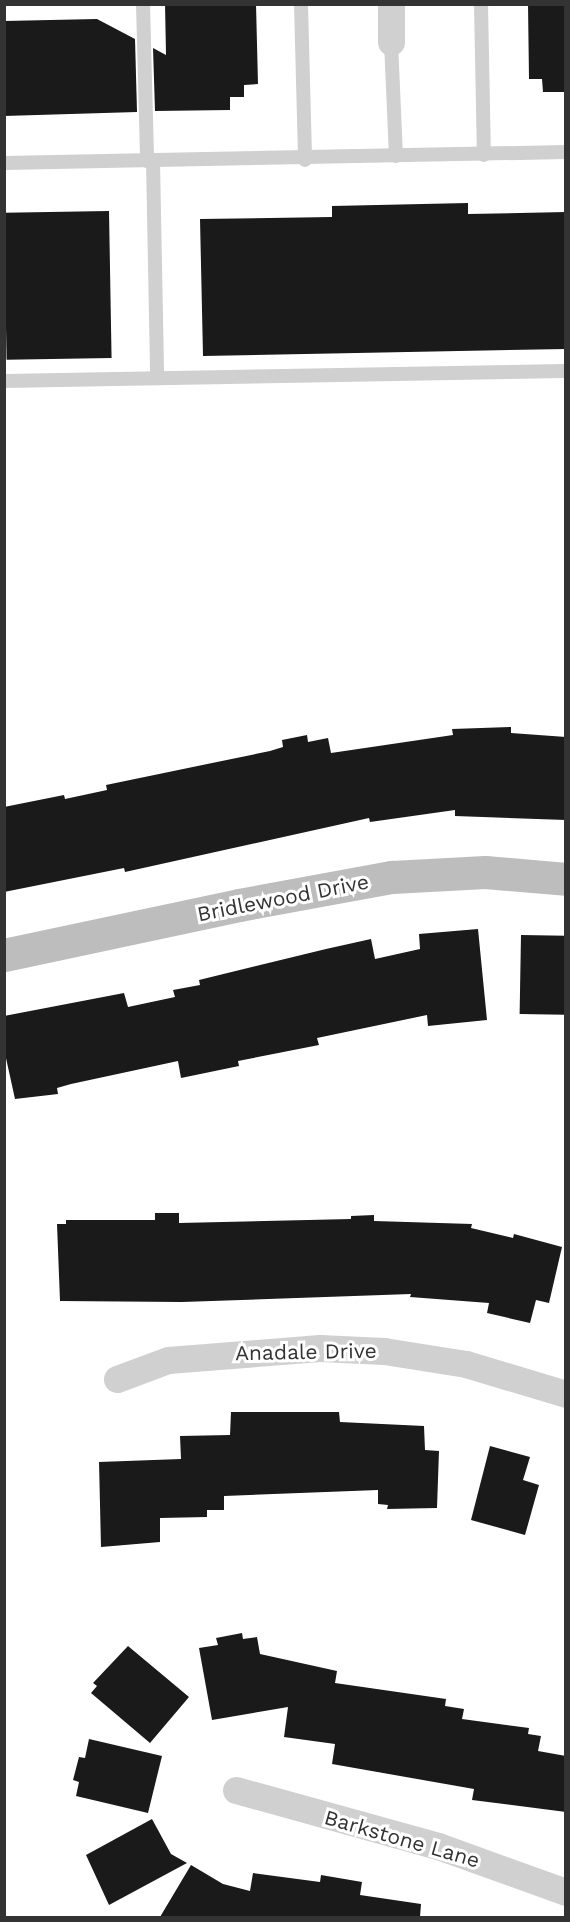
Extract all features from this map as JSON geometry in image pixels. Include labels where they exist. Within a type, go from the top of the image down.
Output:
[{"type":"street","points":[[391,4],[391,42]]},
{"type":"street","name":"Bridlewood Drive","points":[[4,955],[239,905],[392,877],[485,872],[566,879]]},
{"type":"street","name":"Anadale Drive","points":[[117,1378],[168,1360],[320,1348],[384,1351],[466,1364],[566,1394]]},
{"type":"street","name":"Barkstone Lane","points":[[236,1790],[438,1846],[566,1892]]},
{"type":"lane","points":[[143,4],[157,378]]},
{"type":"lane","points":[[301,4],[304,160]]},
{"type":"lane","points":[[481,4],[484,154]]},
{"type":"lane","points":[[391,42],[396,156]]},
{"type":"lane","points":[[4,164],[304,160],[566,152]]},
{"type":"lane","points":[[4,381],[566,371]]},
{"type":"building","points":[[165,4],[256,4],[258,84],[244,85],[244,97],[230,97],[230,110],[155,111],[153,48],[166,55]]},
{"type":"building","points":[[528,4],[566,4],[566,92],[543,92],[542,79],[529,79]]},
{"type":"building","points":[[97,19],[135,39],[137,112],[4,116],[4,21]]},
{"type":"building","points":[[468,203],[468,214],[566,212],[566,349],[203,356],[200,219],[332,217],[332,206]]},
{"type":"building","points":[[109,211],[112,358],[7,360],[4,213]]},
{"type":"building","points":[[511,727],[511,733],[566,737],[566,820],[455,816],[455,810],[370,822],[369,818],[125,872],[124,868],[4,892],[4,807],[64,795],[65,799],[107,790],[106,785],[270,751],[283,747],[282,740],[307,735],[308,742],[328,738],[331,753],[453,735],[452,729]]},
{"type":"building","points":[[478,929],[487,1020],[428,1026],[427,1015],[317,1038],[319,1045],[238,1061],[239,1066],[181,1078],[178,1061],[71,1084],[57,1088],[58,1094],[15,1099],[4,1049],[4,1016],[124,993],[128,1007],[175,997],[173,990],[200,985],[199,980],[326,949],[371,939],[375,959],[420,949],[419,934]]},
{"type":"building","points":[[521,935],[566,936],[565,1015],[520,1014]]},
{"type":"building","points":[[155,1213],[179,1213],[179,1223],[351,1219],[351,1216],[374,1215],[374,1221],[472,1224],[471,1228],[513,1238],[514,1234],[562,1247],[549,1303],[536,1300],[530,1323],[487,1313],[489,1303],[410,1297],[411,1294],[182,1302],[60,1301],[57,1224],[66,1224],[66,1220],[155,1220]]},
{"type":"building","points":[[231,1412],[339,1412],[340,1422],[424,1426],[425,1450],[439,1451],[437,1508],[387,1509],[388,1505],[378,1504],[378,1490],[224,1496],[224,1510],[207,1510],[207,1517],[160,1518],[160,1542],[101,1547],[99,1462],[181,1459],[180,1436],[230,1435]]},
{"type":"building","points":[[490,1446],[530,1457],[523,1480],[539,1485],[525,1535],[471,1520]]},
{"type":"building","points":[[242,1633],[243,1639],[257,1637],[260,1654],[337,1671],[335,1683],[446,1699],[445,1706],[464,1709],[462,1719],[529,1728],[528,1734],[541,1736],[538,1751],[566,1756],[566,1812],[472,1800],[474,1789],[332,1764],[335,1744],[284,1737],[288,1707],[212,1720],[199,1648],[218,1645],[216,1638]]},
{"type":"building","points":[[128,1646],[189,1697],[150,1743],[91,1693],[97,1686],[93,1683]]},
{"type":"building","points":[[89,1739],[162,1756],[148,1813],[76,1796],[79,1782],[73,1780],[79,1757],[85,1758]]},
{"type":"building","points":[[152,1819],[171,1854],[187,1863],[109,1905],[86,1855]]},
{"type":"building","points":[[191,1865],[223,1884],[250,1891],[253,1873],[320,1882],[321,1875],[362,1882],[360,1895],[421,1904],[420,1917],[160,1917]]}]
